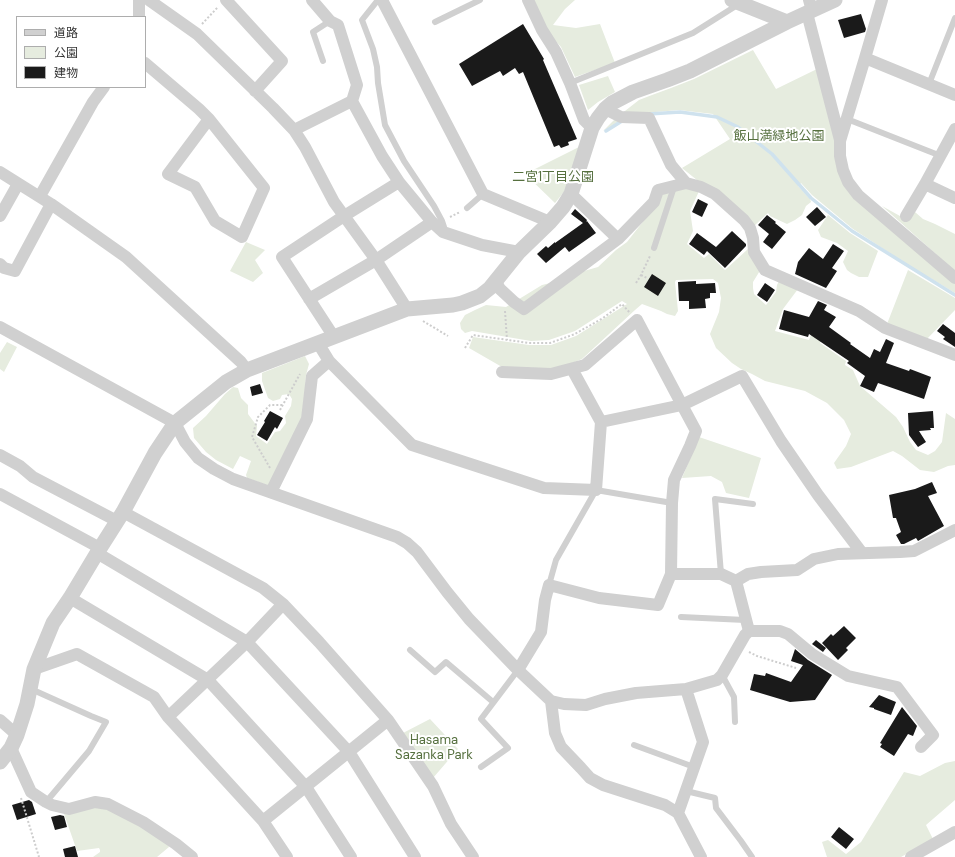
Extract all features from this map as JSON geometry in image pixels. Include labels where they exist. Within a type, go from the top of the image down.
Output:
[{"type":"street","points":[[138,0],[139,16]]},
{"type":"street","points":[[148,0],[195,32],[294,130],[305,147],[334,202],[376,260],[407,309]]},
{"type":"street","points":[[312,0],[330,21],[338,25],[356,85],[352,101],[382,156],[399,182],[439,225],[482,244],[519,252]]},
{"type":"street","points":[[382,0],[483,194],[550,222]]},
{"type":"street","points":[[528,0],[542,30],[556,52],[584,120],[592,128]]},
{"type":"street","points":[[0,762],[14,741],[27,704],[34,669],[53,623],[70,598],[120,516],[155,453],[175,423],[226,382],[247,370],[407,309],[462,303],[480,296],[496,282],[519,252],[563,207],[571,194],[592,128],[605,109],[612,103],[633,92],[690,71],[787,22],[810,8],[835,0]]},
{"type":"street","points":[[840,141],[882,0]]},
{"type":"street","points":[[736,2],[787,22]]},
{"type":"street","points":[[222,3],[282,61],[255,91]]},
{"type":"street","points":[[810,8],[840,141],[840,156],[843,170],[848,182],[854,190],[955,278]]},
{"type":"street","points":[[865,58],[955,95]]},
{"type":"street","points":[[146,64],[209,119],[264,188],[242,237],[215,221],[195,187],[168,174],[209,119]]},
{"type":"street","points":[[40,196],[93,102],[103,88]]},
{"type":"street","points":[[294,130],[352,101]]},
{"type":"street","points":[[605,109],[621,117],[649,118],[671,165],[686,183],[701,187],[715,194],[744,220],[750,228],[753,238],[754,252],[766,270],[859,311],[885,328],[955,356]]},
{"type":"street","points":[[906,216],[941,156],[955,128]]},
{"type":"street","points":[[0,172],[40,196],[126,257],[241,362],[247,370]]},
{"type":"street","points":[[334,337],[282,257],[399,182]]},
{"type":"street","points":[[0,216],[18,184]]},
{"type":"street","points":[[925,184],[955,198]]},
{"type":"street","points":[[496,282],[500,289],[514,302],[524,308],[618,239],[654,202],[658,190],[674,186]]},
{"type":"street","points":[[571,194],[618,239]]},
{"type":"street","points":[[0,264],[4,268],[15,271],[51,204]]},
{"type":"street","points":[[309,299],[439,225]]},
{"type":"street","points":[[502,372],[551,374],[585,365],[637,320],[696,431],[674,480],[672,503],[671,574],[658,605],[599,598],[549,585],[545,600],[541,632],[518,670]]},
{"type":"street","points":[[0,328],[175,423],[185,442],[198,458],[214,469],[233,479],[397,537],[407,543],[418,552],[442,586],[470,619],[518,670],[551,701],[564,704],[586,705],[605,699],[636,693],[686,689],[717,680],[722,675],[739,646],[747,625],[736,581],[722,574],[671,574]]},
{"type":"street","points":[[318,343],[329,361],[412,445],[544,488],[596,490],[600,422],[572,368]]},
{"type":"street","points":[[271,492],[307,419],[312,376],[329,361]]},
{"type":"street","points":[[600,422],[682,405],[742,376],[781,441],[818,495],[862,553]]},
{"type":"street","points":[[0,455],[20,466],[33,477],[120,516],[263,588],[283,604],[320,642],[388,720],[433,786],[451,824],[472,857]]},
{"type":"street","points":[[0,494],[98,551],[247,642],[348,752],[415,857]]},
{"type":"street","points":[[736,581],[748,574],[797,570],[814,560],[838,554],[914,551],[955,530]]},
{"type":"street","points":[[70,598],[208,680],[306,787],[351,857]]},
{"type":"street","points":[[168,717],[247,642],[283,604]]},
{"type":"street","points":[[747,625],[780,631],[788,634],[812,654],[848,676],[897,687],[933,734],[921,747]]},
{"type":"street","points":[[34,669],[77,654],[154,697],[168,717],[263,821],[287,857]]},
{"type":"street","points":[[678,813],[703,742],[686,689]]},
{"type":"street","points":[[551,701],[555,734],[561,747],[590,778],[603,785],[665,805],[678,813],[701,857]]},
{"type":"street","points":[[0,720],[14,741],[31,792],[52,805],[69,809],[95,802],[108,804],[143,822],[176,844],[192,857]]},
{"type":"street","points":[[263,821],[388,720]]},
{"type":"street","points":[[911,857],[955,832]]},
{"type":"lane","points":[[378,0],[362,20],[377,66],[378,84],[385,125],[404,160],[434,206],[439,225]]},
{"type":"lane","points":[[435,22],[480,0]]},
{"type":"lane","points":[[570,83],[692,33],[736,2]]},
{"type":"lane","points":[[929,84],[955,18]]},
{"type":"lane","points":[[323,61],[313,32],[330,21]]},
{"type":"lane","points":[[846,120],[941,156]]},
{"type":"lane","points":[[654,248],[674,186],[686,183]]},
{"type":"lane","points":[[467,208],[483,194]]},
{"type":"lane","points":[[549,585],[556,560],[596,490],[672,503]]},
{"type":"lane","points":[[722,574],[715,499],[753,504]]},
{"type":"lane","points":[[681,617],[747,625]]},
{"type":"lane","points":[[410,650],[436,672],[446,662],[493,702]]},
{"type":"lane","points":[[481,767],[508,748],[481,719],[518,670]]},
{"type":"lane","points":[[722,675],[734,697],[735,722]]},
{"type":"lane","points":[[30,688],[106,722],[89,751],[46,802]]},
{"type":"lane","points":[[634,745],[694,767]]},
{"type":"lane","points":[[686,791],[715,798],[716,808],[741,840],[752,857]]},
{"type":"path","points":[[195,32],[222,3]]},
{"type":"path","points":[[439,225],[467,208]]},
{"type":"path","points":[[636,283],[654,248]]},
{"type":"path","points":[[641,275],[647,278]]},
{"type":"path","points":[[507,340],[505,310],[514,302]]},
{"type":"path","points":[[465,348],[473,335],[529,343],[550,343],[575,334],[603,318],[622,304]]},
{"type":"path","points":[[423,321],[448,336]]},
{"type":"path","points":[[280,410],[301,372]]},
{"type":"path","points":[[277,479],[252,438],[258,417],[270,404],[282,405]]},
{"type":"path","points":[[739,646],[757,656],[796,668]]},
{"type":"path","points":[[19,793],[39,857]]},
{"type":"green space","points":[[533,0],[575,0],[565,9],[553,25],[576,28],[600,24],[615,63],[575,77],[561,47],[544,28]]},
{"type":"green space","name":"飯山満緑地公園","points":[[753,50],[776,89],[817,69],[837,144],[839,171],[955,283],[955,293],[853,229],[812,195],[801,183],[798,186],[811,202],[806,206],[802,215],[787,224],[770,216],[768,213],[754,226],[682,168],[730,139],[713,114],[679,110],[633,114],[603,131],[616,118],[639,100],[694,79]]},
{"type":"green space","points":[[608,76],[615,92],[588,110],[579,85]]},
{"type":"green space","name":"二宮1丁目公園","points":[[581,146],[571,183],[555,203],[525,174]]},
{"type":"green space","points":[[675,186],[700,189],[690,211],[693,231],[687,244],[704,258],[709,254],[725,270],[748,249],[761,269],[753,282],[754,294],[766,305],[776,292],[779,281],[798,289],[783,309],[775,331],[809,340],[815,324],[828,330],[820,343],[846,361],[845,365],[853,370],[860,386],[896,417],[916,450],[928,455],[935,451],[942,442],[946,413],[955,419],[955,465],[948,466],[934,472],[920,470],[893,451],[851,467],[837,469],[834,463],[846,446],[851,434],[844,420],[827,403],[805,391],[765,381],[732,363],[716,348],[710,334],[719,312],[721,298],[718,283],[713,279],[676,280],[678,311],[675,316],[642,304],[582,359],[558,369],[502,367],[469,348],[473,337],[529,345],[551,345],[576,336],[627,304],[622,301],[575,331],[549,340],[531,341],[472,331],[465,333],[461,329],[460,323],[465,315],[486,305],[506,307],[542,285],[571,278],[584,271],[598,267],[627,242],[652,210],[659,193]]},
{"type":"green space","points":[[882,206],[909,221],[915,212],[923,219],[955,234],[955,271]]},
{"type":"green space","points":[[828,215],[850,233],[878,251],[868,277],[859,277],[847,270],[843,262],[848,251],[837,243],[821,237],[818,230]]},
{"type":"green space","points":[[246,242],[265,250],[255,260],[263,273],[253,282],[230,271]]},
{"type":"green space","points":[[908,270],[955,298],[955,310],[926,340],[887,324]]},
{"type":"green space","points":[[7,342],[17,347],[4,372],[0,369],[0,353]]},
{"type":"green space","points":[[305,356],[309,364],[306,375],[303,418],[270,486],[247,478],[246,475],[251,461],[240,456],[233,469],[216,460],[206,452],[194,438],[193,428],[233,387],[238,388],[241,398],[248,405],[248,414],[257,426],[256,436],[267,444],[275,432],[280,431],[286,423],[285,416],[291,406],[292,399],[289,394],[282,395],[280,399],[273,401],[268,398],[262,381],[262,373]]},
{"type":"green space","points":[[699,437],[761,458],[749,498],[726,493],[722,482],[711,476],[682,478]]},
{"type":"green space","name":"Hasama Sazanka Park","points":[[430,719],[458,749],[433,778],[403,733]]},
{"type":"green space","points":[[955,761],[955,800],[926,825],[933,839],[901,857],[827,857],[822,842],[828,840],[846,854],[861,842],[904,772],[920,776],[945,763]]},
{"type":"green space","points":[[94,806],[108,807],[168,843],[169,847],[157,857],[93,857],[100,852],[99,848],[77,851],[63,811]]},
{"type":"building","points":[[861,14],[866,29],[865,32],[844,38],[838,20]]},
{"type":"building","points":[[523,24],[544,59],[543,60],[577,139],[568,142],[569,145],[561,148],[559,145],[554,147],[523,72],[519,74],[515,68],[503,76],[500,71],[472,86],[459,64]]},
{"type":"building","points":[[698,199],[708,204],[702,217],[692,212]]},
{"type":"building","points":[[817,207],[826,217],[815,226],[806,217]]},
{"type":"building","points":[[575,209],[587,220],[586,222],[587,221],[596,233],[569,252],[565,247],[546,263],[537,254],[546,246],[548,248],[583,223],[571,214]]},
{"type":"building","points":[[767,215],[786,232],[772,249],[763,242],[769,234],[758,225]]},
{"type":"building","points":[[732,231],[746,244],[746,246],[725,268],[707,251],[704,255],[689,244],[697,233],[716,247]]},
{"type":"building","points":[[833,244],[844,251],[832,268],[837,271],[826,288],[795,274],[798,262],[809,248],[823,259]]},
{"type":"building","points":[[652,274],[666,283],[658,296],[644,287]]},
{"type":"building","points":[[696,281],[696,284],[715,283],[716,293],[710,293],[710,298],[705,299],[706,308],[689,309],[689,301],[679,301],[678,282]]},
{"type":"building","points":[[765,283],[775,290],[767,302],[757,295]]},
{"type":"building","points":[[818,301],[827,305],[824,310],[836,317],[829,327],[870,358],[874,349],[880,352],[886,339],[894,343],[886,363],[909,371],[910,369],[931,377],[924,399],[878,383],[874,392],[860,386],[865,376],[847,363],[849,361],[809,334],[808,337],[779,329],[784,310],[809,317]]},
{"type":"building","points":[[943,324],[955,333],[955,347],[943,339],[945,337],[937,331]]},
{"type":"building","points":[[260,384],[263,393],[252,396],[250,387]]},
{"type":"building","points":[[270,411],[283,418],[277,429],[275,427],[267,441],[257,435]]},
{"type":"building","points":[[933,411],[934,428],[930,428],[931,430],[919,431],[926,442],[918,447],[909,435],[908,413]]},
{"type":"building","points":[[932,482],[937,493],[928,496],[944,526],[918,541],[916,538],[901,544],[896,535],[901,532],[896,518],[893,518],[889,495],[915,489]]},
{"type":"building","points":[[844,626],[856,638],[846,648],[848,650],[838,660],[822,643],[831,634],[833,636]]},
{"type":"building","points":[[816,640],[826,648],[823,652],[812,644]]},
{"type":"building","points":[[795,649],[808,660],[832,675],[815,700],[790,702],[750,690],[754,674],[765,676],[766,673],[791,682],[803,665],[791,661]]},
{"type":"building","points":[[879,695],[896,702],[891,715],[869,707]]},
{"type":"building","points":[[902,707],[917,726],[913,736],[908,734],[894,756],[880,747],[882,744],[880,743]]},
{"type":"building","points":[[29,800],[32,802],[36,814],[17,820],[12,805]]},
{"type":"building","points":[[60,815],[64,816],[67,827],[55,830],[51,817]]},
{"type":"building","points":[[839,827],[854,839],[846,849],[831,837]]},
{"type":"building","points":[[75,846],[78,857],[65,857],[63,849]]},
{"type":"waterway","points":[[649,114],[680,112],[717,117],[738,127],[772,154],[811,198],[852,231],[955,295]]},
{"type":"waterway","points":[[606,131],[622,121]]}]
